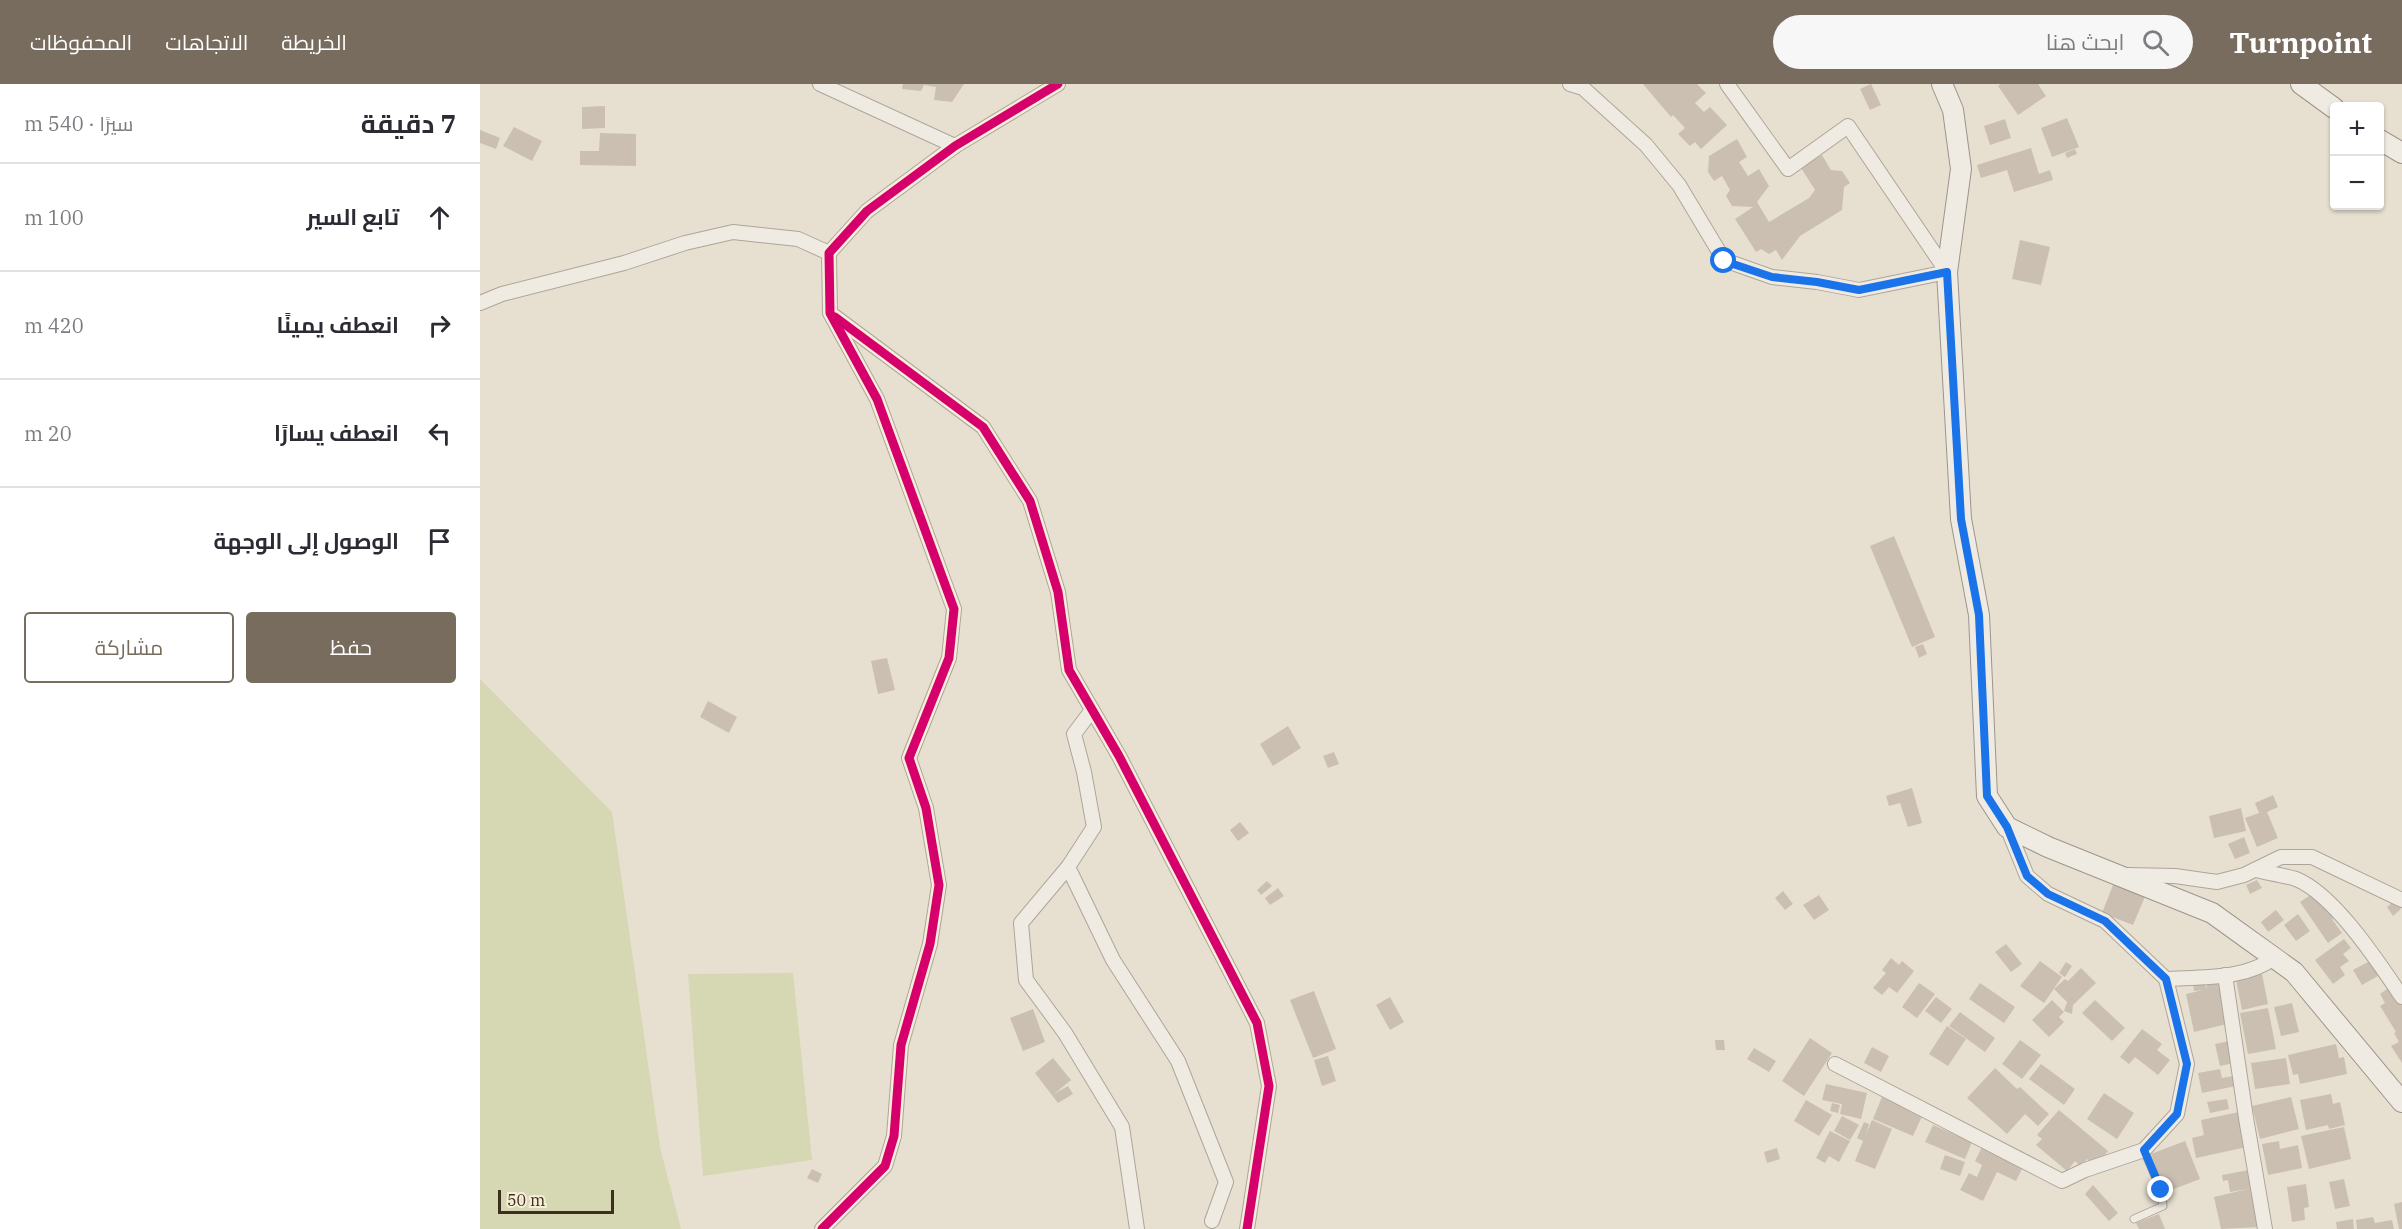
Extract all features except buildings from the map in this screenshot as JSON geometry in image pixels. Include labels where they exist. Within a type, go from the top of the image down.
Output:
[{"type":"main road","points":[[1942,84],[1953,110],[1961,169],[1947,272],[1961,519],[1979,615],[1987,796],[2007,827],[2048,847],[2212,913],[2275,957],[2294,972],[2402,1102]]},
{"type":"main road","points":[[2301,84],[2330,105]]},
{"type":"main road","points":[[2384,143],[2402,153]]},
{"type":"street","points":[[820,84],[955,146]]},
{"type":"street","points":[[822,1229],[885,1166],[894,1136],[901,1045],[930,944],[939,885],[926,808],[909,758],[949,658],[954,609],[878,399],[830,313],[829,254],[867,212],[955,146],[1058,84]]},
{"type":"street","points":[[1570,84],[1583,88],[1646,145],[1679,185],[1724,261],[1772,277],[1859,290],[1947,272],[1848,126],[1788,168],[1727,84]]},
{"type":"street","points":[[480,303],[502,294],[624,263],[685,243],[733,232],[798,239],[829,254]]},
{"type":"street","points":[[830,313],[983,427],[1030,501],[1058,592],[1069,670],[1119,756],[1257,1023],[1269,1086],[1247,1229]]},
{"type":"street","points":[[1092,710],[1074,734],[1094,826],[1068,867],[1021,923],[1026,980],[1065,1033],[1122,1127],[1137,1229]]},
{"type":"street","points":[[1835,1064],[2062,1181],[2085,1170],[2144,1150],[2177,1114],[2187,1064],[2166,979],[2105,921],[2048,894],[2027,876],[2007,827]]},
{"type":"street","points":[[2116,874],[2175,876],[2217,882],[2255,870],[2282,857],[2312,857],[2398,896]]},
{"type":"street","points":[[1068,867],[1113,960],[1178,1062],[1226,1182],[1212,1221]]},
{"type":"street","points":[[2255,870],[2297,880],[2323,895],[2383,969],[2402,997]]},
{"type":"street","points":[[2166,979],[2225,975],[2263,966],[2275,957]]},
{"type":"street","points":[[2225,975],[2265,1229]]},
{"type":"lane","points":[[2134,1219],[2163,1206],[2161,1190],[2144,1150]]},
{"type":"green space","points":[[480,679],[612,812],[660,1147],[681,1229],[480,1229]]},
{"type":"green space","points":[[793,973],[812,1160],[703,1176],[688,974]]},
{"type":"cycle path","points":[[822,1229],[885,1166],[894,1136],[901,1045],[930,944],[939,885],[926,808],[909,758],[949,658],[954,609],[877,399],[830,313],[829,253],[867,211],[955,146],[1058,84]]},
{"type":"cycle path","points":[[835,317],[983,427],[1030,501],[1058,592],[1069,670],[1119,756],[1257,1023],[1269,1086],[1247,1229]]},
{"type":"route","points":[[1724,261],[1772,277],[1859,290],[1947,272],[1961,519],[1979,615],[1987,796],[2007,827],[2027,876],[2048,894],[2105,921],[2166,979],[2187,1064],[2177,1114],[2144,1150],[2161,1190]]}]
